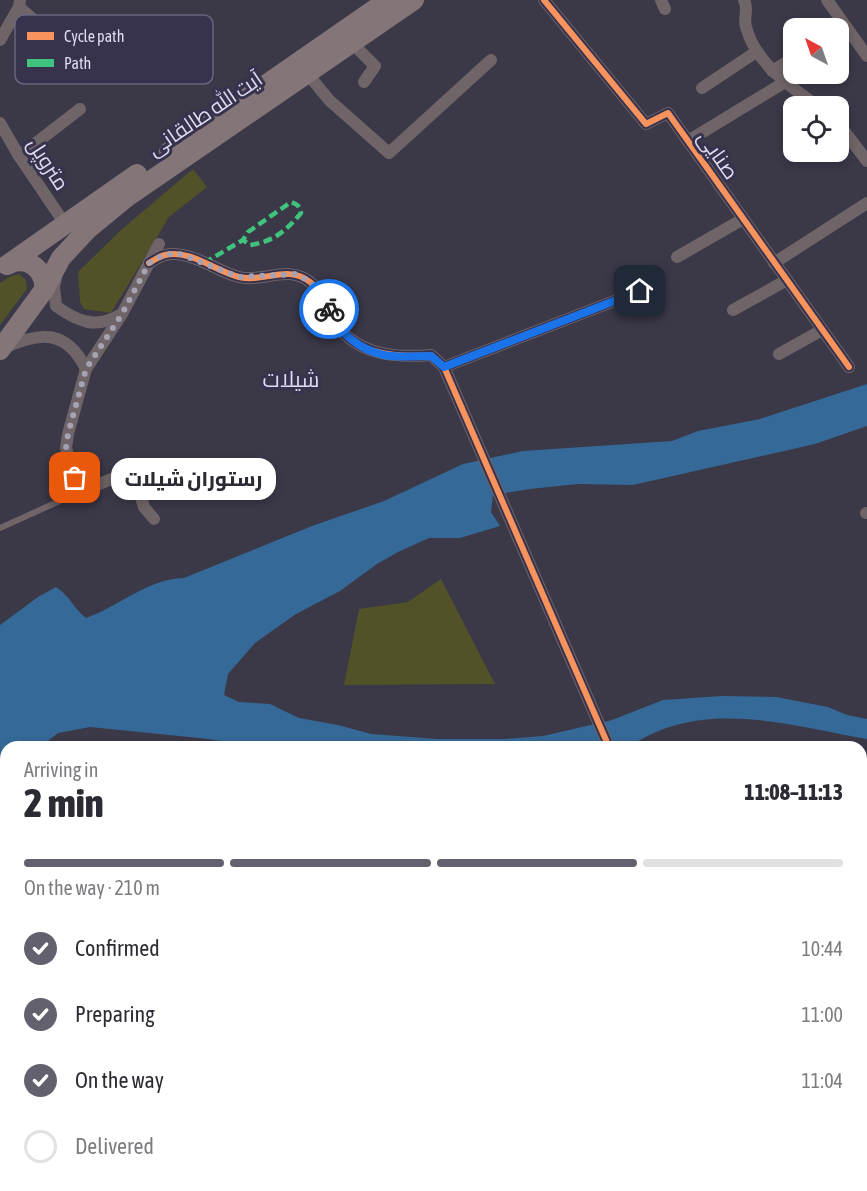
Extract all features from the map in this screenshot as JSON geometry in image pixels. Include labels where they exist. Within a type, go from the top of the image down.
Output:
[{"type":"main road","name":"آیت الله طالقانی","points":[[5,266],[388,0]]},
{"type":"main road","name":"آیت الله طالقانی","points":[[0,350],[44,290],[67,251],[127,197],[414,0]]},
{"type":"main road","points":[[43,241],[41,247],[43,251],[50,254],[67,251]]},
{"type":"main road","points":[[5,266],[22,261],[33,265],[44,278],[44,290]]},
{"type":"street","name":"صنایی","points":[[544,0],[646,124],[668,113],[849,367]]},
{"type":"street","points":[[744,0],[747,6],[745,25],[756,52],[783,80]]},
{"type":"street","points":[[827,0],[836,18]]},
{"type":"street","points":[[0,40],[19,3],[32,15]]},
{"type":"street","points":[[849,37],[867,56]]},
{"type":"street","points":[[352,43],[375,66],[364,82]]},
{"type":"street","points":[[702,88],[756,52]]},
{"type":"street","points":[[307,73],[329,100],[388,153],[490,60]]},
{"type":"street","points":[[772,71],[783,64]]},
{"type":"street","points":[[688,141],[783,83]]},
{"type":"street","points":[[788,84],[804,96]]},
{"type":"street","points":[[19,156],[81,109]]},
{"type":"street","name":"متروپل","points":[[0,125],[65,224]]},
{"type":"street","points":[[849,135],[865,153]]},
{"type":"street","points":[[774,263],[867,203]]},
{"type":"street","points":[[677,257],[743,219]]},
{"type":"street","points":[[154,519],[144,507],[140,494],[130,483],[119,476],[87,489],[80,487],[66,448],[86,369],[122,314],[159,244]]},
{"type":"street","points":[[67,251],[54,286],[56,306],[69,316],[92,324],[112,320],[122,314]]},
{"type":"street","points":[[149,263],[163,255],[177,253],[239,277],[297,274],[310,282],[323,297],[332,317],[347,338],[385,355],[431,356],[444,367],[606,741]]},
{"type":"street","points":[[733,310],[787,280]]},
{"type":"street","points":[[444,367],[640,291]]},
{"type":"street","points":[[779,354],[822,330]]},
{"type":"street","points":[[0,350],[16,342],[37,336],[52,337],[73,348],[86,369]]},
{"type":"lane","points":[[0,528],[87,489]]},
{"type":"shaded area","points":[[193,169],[207,187],[169,217],[111,313],[84,309],[80,302],[78,272],[121,230]]},
{"type":"shaded area","points":[[19,274],[26,280],[27,289],[0,325],[0,283]]},
{"type":"shaded area","points":[[441,579],[495,684],[344,685],[359,609],[408,602]]},
{"type":"water","points":[[867,384],[867,426],[815,444],[633,485],[578,484],[493,495],[491,512],[500,526],[460,538],[429,538],[377,564],[340,591],[296,614],[255,643],[228,674],[224,695],[239,702],[270,704],[299,718],[371,734],[438,739],[504,739],[543,736],[612,720],[663,700],[721,696],[776,697],[828,707],[847,715],[867,719],[867,739],[776,722],[715,719],[685,723],[657,732],[640,741],[222,741],[90,727],[58,733],[48,741],[0,741],[0,625],[38,597],[56,587],[86,618],[158,583],[184,578],[312,526],[384,501],[463,464],[523,451],[672,441],[698,431],[760,419]]},
{"type":"marked path","points":[[204,263],[243,240],[248,232],[291,202],[299,207],[301,213],[285,230],[273,238],[250,245],[243,240]]},
{"type":"cycle path","points":[[544,0],[646,124],[668,113],[849,367]]},
{"type":"cycle path","points":[[149,263],[163,256],[174,254],[193,258],[239,277],[257,278],[284,274],[302,277],[318,290],[342,332],[353,341],[376,352],[403,356],[431,355],[444,367],[640,291]]},
{"type":"cycle path","points":[[444,367],[606,741]]},
{"type":"way so far","points":[[75,478],[66,448],[86,369],[122,314],[149,263],[163,255],[177,253],[239,277],[297,274],[310,282],[323,297],[329,309]]},
{"type":"place","name":"رستوران شیلات","points":[[75,478]]},
{"type":"district","name":"شیلات","points":[[291,379]]},
{"type":"route","points":[[329,309],[347,338],[385,355],[431,356],[444,367],[640,291]]}]
